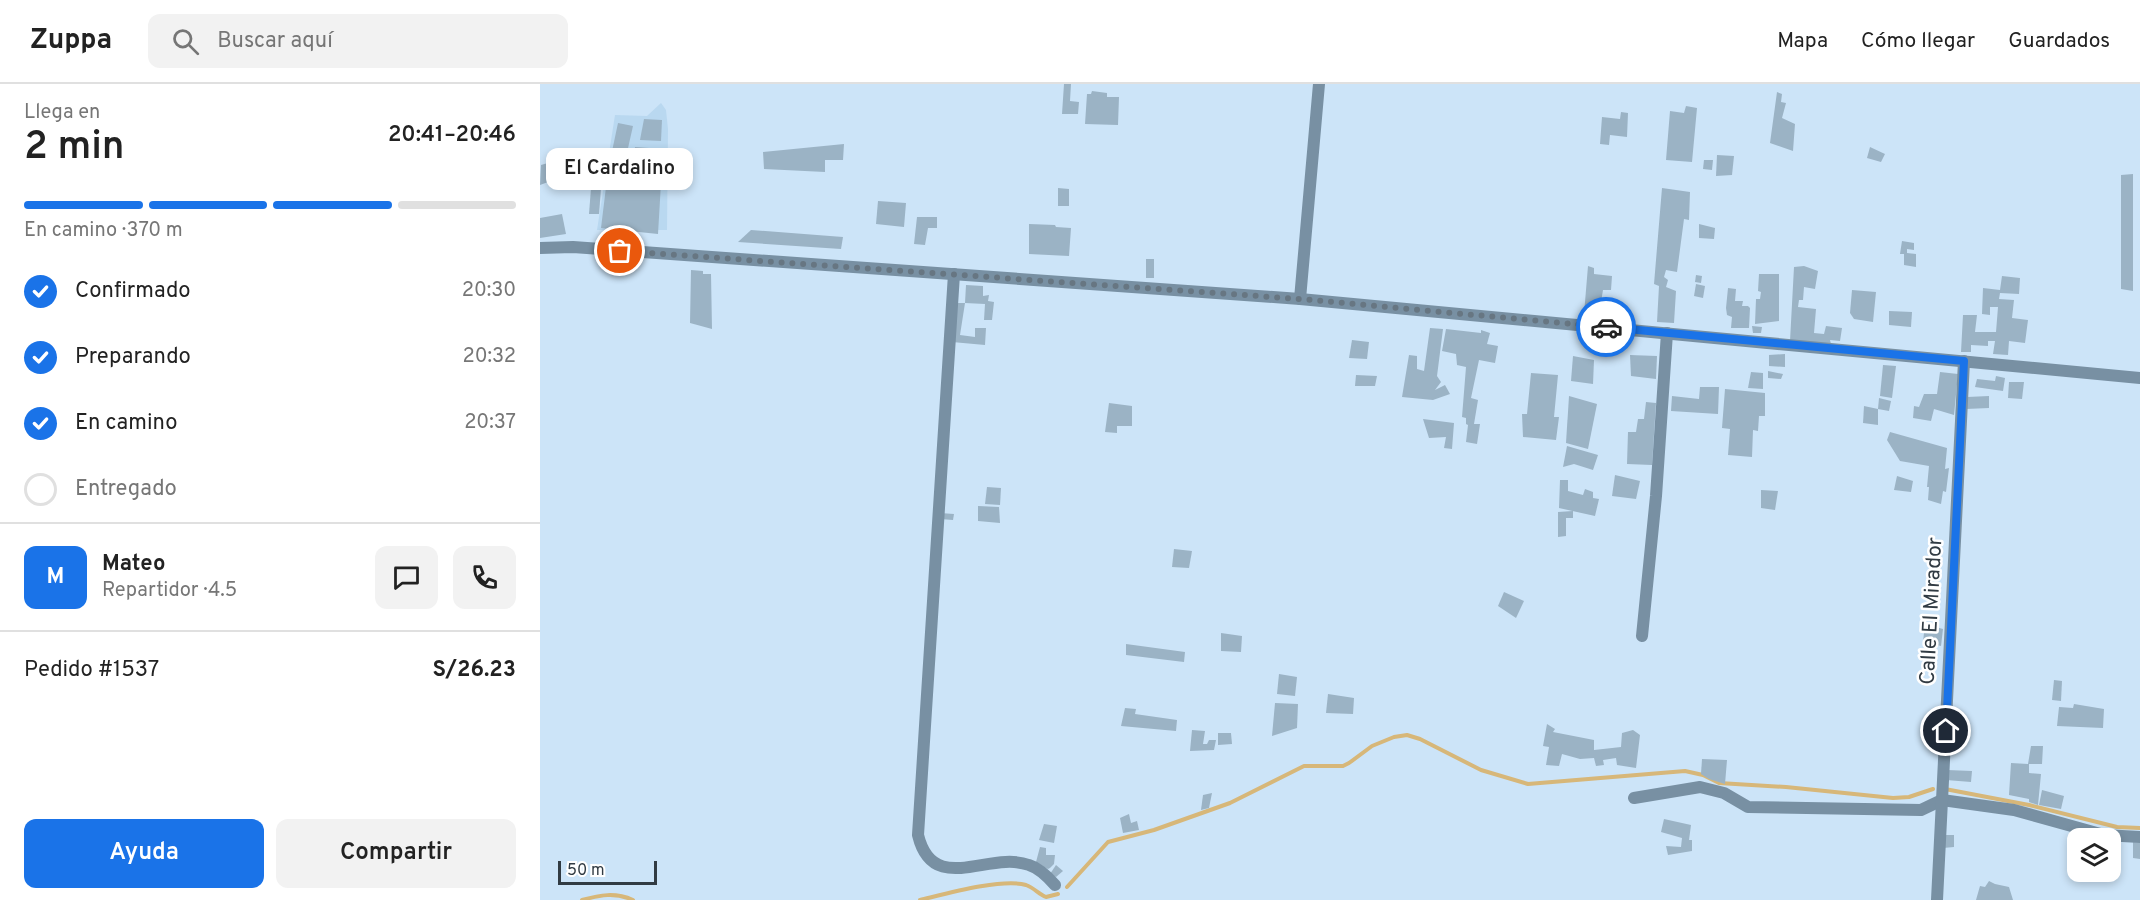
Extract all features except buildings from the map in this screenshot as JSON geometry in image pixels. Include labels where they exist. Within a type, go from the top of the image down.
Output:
[{"type":"street","points":[[1300,299],[1319,84]]},
{"type":"street","points":[[540,248],[573,247],[1300,299],[2140,378]]},
{"type":"street","points":[[954,274],[918,835],[922,850],[930,861],[944,869],[1012,862],[1030,865],[1055,885]]},
{"type":"street","points":[[1642,636],[1656,496],[1667,333]]},
{"type":"street","name":"Calle El Mirador","points":[[1937,900],[1964,361]]},
{"type":"street","points":[[1634,798],[1700,788],[1724,793],[1748,807],[1921,810],[1942,800],[2014,810],[2104,835],[2140,837]]},
{"type":"shaded area","points":[[661,103],[666,110],[668,129],[667,230],[597,230],[615,115],[647,116]]},
{"type":"waterway","points":[[1067,887],[1108,842],[1154,830],[1230,803],[1304,766],[1343,766],[1372,746],[1394,737],[1407,735],[1420,739],[1481,770],[1528,784],[1685,771],[1703,775],[1719,783],[1893,798],[1909,797],[1933,789]]},
{"type":"waterway","points":[[1945,789],[2029,805],[2117,827],[2140,828]]},
{"type":"waterway","points":[[920,900],[973,888],[1016,883],[1026,885],[1046,897],[1058,894]]},
{"type":"waterway","points":[[582,900],[608,895],[633,900]]},
{"type":"way so far","points":[[620,251],[1300,299],[1606,327]]},
{"type":"place","name":"El Cardalino","points":[[620,251]]},
{"type":"route","points":[[1606,327],[1964,361],[1946,731]]}]
